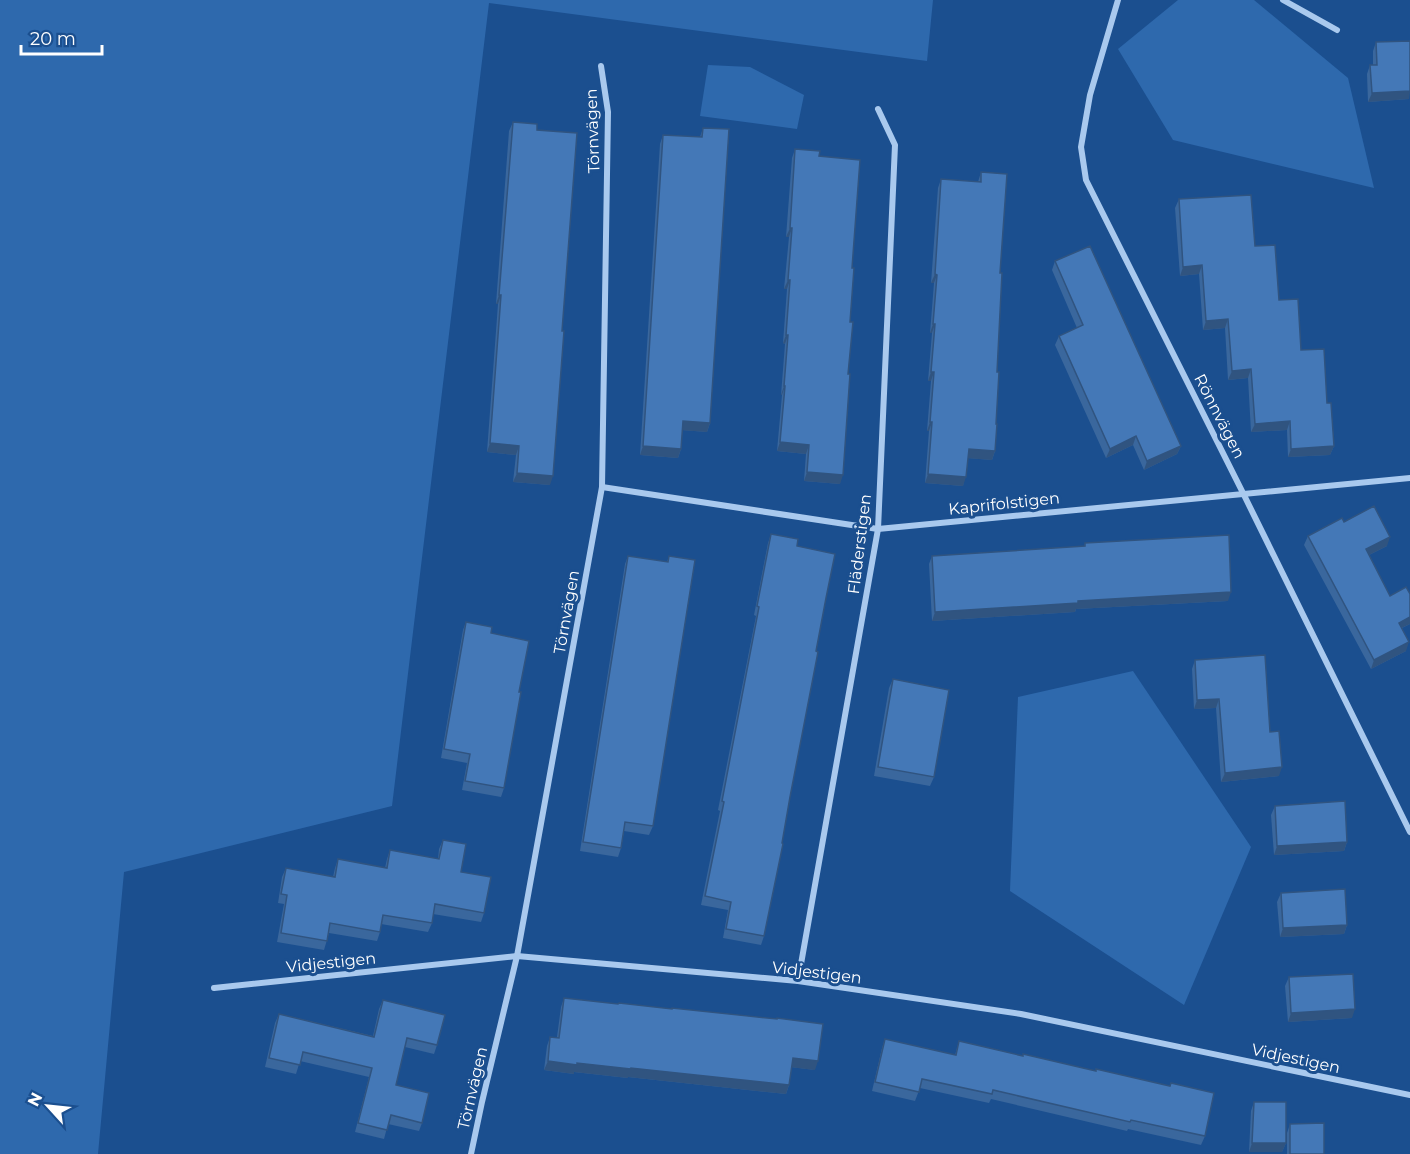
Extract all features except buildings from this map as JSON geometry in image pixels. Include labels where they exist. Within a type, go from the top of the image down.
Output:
[{"type":"street","name":"Rönnvägen","points":[[1118,0],[1090,95],[1081,147],[1086,180],[1244,493],[1410,832]]},
{"type":"street","points":[[1283,0],[1337,30]]},
{"type":"street","name":"Törnvägen","points":[[471,1154],[517,956],[602,487],[608,112],[601,66]]},
{"type":"street","name":"Fläderstigen","points":[[798,981],[878,529],[895,145],[879,109]]},
{"type":"street","name":"Kaprifolstigen","points":[[602,487],[878,529],[1410,478]]},
{"type":"street","name":"Vidjestigen","points":[[214,988],[517,956],[798,981],[1022,1014],[1410,1095]]},
{"type":"shaded area","points":[[0,0],[933,0],[927,61],[489,3],[392,806],[124,872],[98,1154],[0,1154]]},
{"type":"shaded area","points":[[1178,0],[1254,0],[1348,78],[1374,188],[1173,140],[1118,49]]},
{"type":"shaded area","points":[[708,65],[750,67],[804,95],[797,129],[700,116]]},
{"type":"shaded area","points":[[1133,671],[1251,847],[1184,1005],[1010,891],[1018,697]]}]
